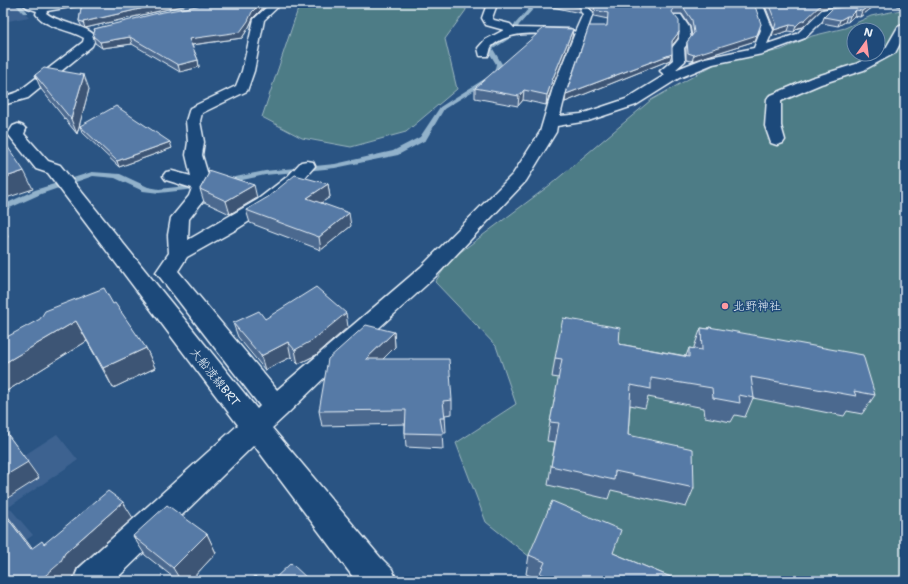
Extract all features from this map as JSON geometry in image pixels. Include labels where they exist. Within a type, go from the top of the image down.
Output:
[{"type":"street","points":[[26,3],[31,7],[76,3]]},
{"type":"street","points":[[179,253],[178,235],[180,218],[200,190],[199,168],[194,156],[196,142],[193,121],[195,111],[242,88],[248,71],[259,19],[277,3]]},
{"type":"street","points":[[488,3],[491,7],[487,18],[490,23],[506,26],[514,31]]},
{"type":"street","points":[[90,581],[320,367],[428,272],[520,177],[548,132],[560,88],[588,13],[577,3]]},
{"type":"street","points":[[757,3],[766,30],[758,51]]},
{"type":"street","points":[[550,122],[583,118],[631,102],[674,75],[709,61],[758,51],[801,36],[826,12],[846,8],[846,3]]},
{"type":"street","points":[[3,101],[23,95],[88,44],[90,37],[85,33],[47,20],[41,14],[46,6]]},
{"type":"street","points":[[674,75],[666,71],[679,61],[678,48],[685,40],[684,27],[677,17]]},
{"type":"street","points":[[777,140],[773,126],[774,99],[816,81],[860,68],[891,50],[902,29],[905,27]]},
{"type":"street","points":[[85,33],[100,29]]},
{"type":"street","points":[[484,53],[484,48],[489,42],[514,31],[581,33]]},
{"type":"street","name":"大船渡線BRT","points":[[13,124],[16,134],[42,165],[61,179],[211,372],[368,569],[380,581]]},
{"type":"street","points":[[277,408],[167,272],[179,253],[235,224],[295,181],[307,166]]},
{"type":"street","points":[[172,176],[200,190]]},
{"type":"shaded area","points":[[3,3],[16,3],[29,17],[3,22]]},
{"type":"shaded area","points":[[3,424],[20,458],[57,434],[78,460],[9,507],[33,535],[3,557]]},
{"type":"green space","points":[[300,3],[465,3],[466,10],[445,39],[457,89],[406,132],[351,147],[302,138],[262,117]]},
{"type":"green space","name":"北野神社","points":[[901,10],[905,11],[905,581],[560,581],[486,522],[456,443],[516,404],[496,346],[435,282],[451,259],[550,185],[651,100],[717,63],[781,50],[812,36],[846,28],[846,62],[886,62],[886,22],[858,22],[871,16]]},
{"type":"building","points":[[82,3],[166,3],[83,22],[79,21]]},
{"type":"building","points":[[213,3],[261,3],[252,12],[248,21],[240,32],[189,39],[198,60],[178,65],[130,37],[100,42],[93,36],[94,29],[158,13]]},
{"type":"building","points":[[562,3],[577,3],[580,7]]},
{"type":"building","points":[[592,3],[648,3],[653,5],[666,3],[754,3],[761,24],[757,35],[694,55],[688,53],[687,42],[694,33],[692,20],[684,8],[674,8],[672,12],[679,21],[679,32],[672,41],[672,54],[566,94],[589,26],[607,26],[608,13],[594,10],[595,6]]},
{"type":"building","points":[[768,3],[823,3],[805,20],[796,26],[790,25],[774,30],[776,23]]},
{"type":"building","points":[[854,3],[873,3],[862,11],[856,10],[850,16],[840,20],[824,17],[832,9],[853,5]]},
{"type":"building","points":[[544,28],[573,29],[547,95],[524,90],[519,96],[475,88]]},
{"type":"building","points":[[44,68],[84,75],[71,119],[35,75]]},
{"type":"building","points":[[116,106],[170,142],[117,161],[80,126]]},
{"type":"building","points":[[3,140],[24,171],[3,178]]},
{"type":"building","points":[[208,170],[254,185],[226,201],[200,189],[209,173]]},
{"type":"building","points":[[295,175],[328,184],[307,198],[349,213],[319,237],[246,210],[268,197]]},
{"type":"building","points":[[316,287],[346,313],[313,340],[295,350],[288,342],[261,356],[233,323],[259,311],[265,319]]},
{"type":"building","points":[[104,288],[113,304],[115,303],[146,348],[103,368],[76,321],[3,364],[3,339],[40,319],[45,311]]},
{"type":"building","points":[[563,318],[620,328],[619,344],[689,357],[689,348],[702,350],[701,328],[709,329],[709,327],[863,355],[875,395],[854,391],[856,396],[751,377],[754,398],[739,395],[740,403],[713,398],[712,388],[651,378],[651,389],[631,385],[628,435],[693,449],[694,488],[615,471],[614,480],[551,466],[559,423],[550,422],[562,359],[555,358]]},
{"type":"building","points":[[366,325],[394,332],[366,359],[449,359],[452,400],[443,401],[445,418],[440,418],[443,434],[405,433],[406,410],[319,411],[328,359]]},
{"type":"building","points":[[3,428],[28,462],[3,477]]},
{"type":"building","points":[[108,491],[123,502],[65,553],[60,563],[39,581],[3,581],[3,512],[31,549],[42,541],[44,544]]},
{"type":"building","points":[[552,501],[621,530],[613,553],[680,581],[556,581],[540,573],[545,562],[529,555]]},
{"type":"building","points":[[167,505],[207,534],[173,568],[133,536]]},
{"type":"building","points":[[291,563],[310,581],[272,581]]},
{"type":"building","points":[[255,576],[260,581],[250,581]]},
{"type":"waterway","points":[[16,3],[25,12]]},
{"type":"waterway","points":[[224,182],[265,173],[335,166],[395,153],[423,138],[442,108],[497,74],[499,64],[490,49],[497,43],[513,34],[517,25],[533,7],[528,3]]},
{"type":"waterway","points":[[3,208],[38,192],[92,174],[117,176],[146,189],[159,191],[204,186]]},
{"type":"place","name":"北野神社","points":[[725,306]]}]
